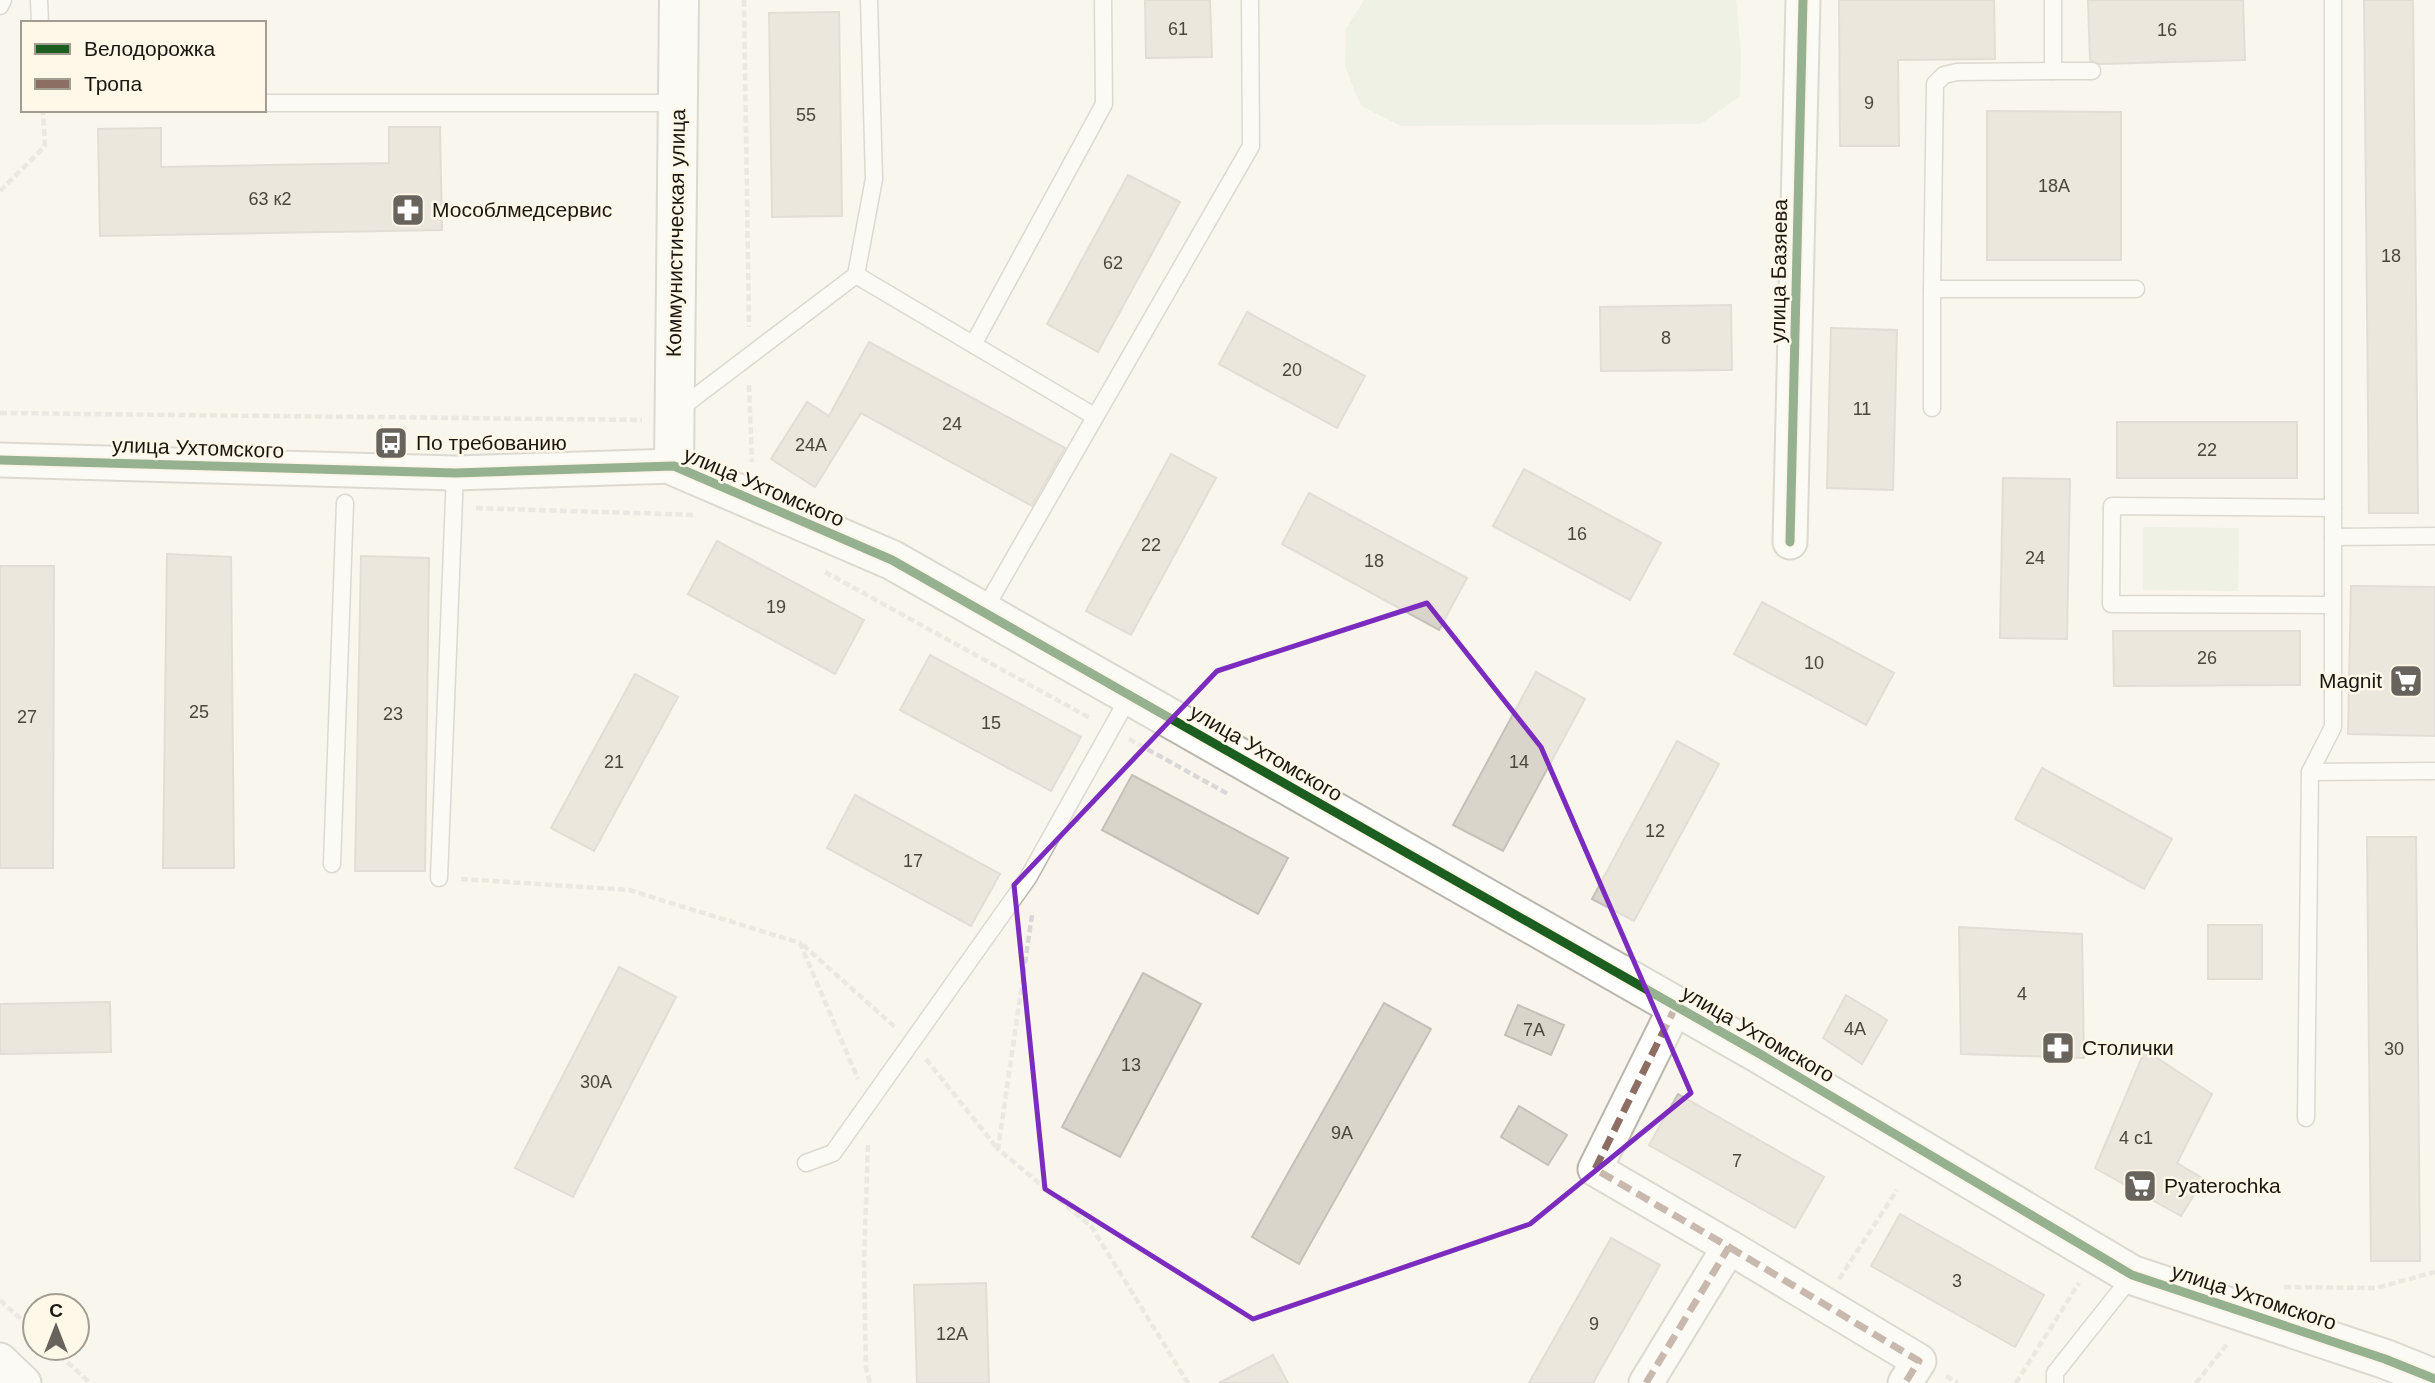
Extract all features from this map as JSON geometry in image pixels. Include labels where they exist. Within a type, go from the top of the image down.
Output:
[{"type":"street","name":"Коммунистическая улица","points":[[674,466],[665,417],[679,103],[679,0]]},
{"type":"street","name":"улица Базяева","points":[[1790,542],[1803,0]]},
{"type":"street","name":"улица Ухтомского","points":[[0,460],[455,473],[674,466],[892,560],[1676,1006],[2132,1275],[2385,1359],[2435,1380]]},
{"type":"street","points":[[1676,1006],[1595,1169],[1919,1361],[1905,1383]]},
{"type":"street","points":[[1646,1383],[1729,1247]]},
{"type":"street","points":[[0,1360],[24,1383]]},
{"type":"lane","points":[[0,6],[3,0]]},
{"type":"lane","points":[[39,0],[40,21]]},
{"type":"lane","points":[[665,417],[856,275],[874,179],[869,0]]},
{"type":"lane","points":[[974,343],[1104,104],[1104,0]]},
{"type":"lane","points":[[983,612],[1251,146],[1250,0]]},
{"type":"lane","points":[[2053,0],[2053,71]]},
{"type":"lane","points":[[2306,1118],[2310,772],[2333,727],[2333,0]]},
{"type":"lane","points":[[1932,408],[1934,84],[1944,75],[1957,72],[2092,71]]},
{"type":"lane","points":[[266,103],[679,103]]},
{"type":"lane","points":[[856,275],[1094,416]]},
{"type":"lane","points":[[1932,289],[2136,289]]},
{"type":"lane","points":[[439,878],[455,473]]},
{"type":"lane","points":[[332,864],[345,503]]},
{"type":"lane","points":[[2333,509],[2112,506],[2111,590],[2111,604],[2333,605]]},
{"type":"lane","points":[[2333,537],[2435,536]]},
{"type":"lane","points":[[806,1163],[833,1153],[1028,878],[1130,695]]},
{"type":"lane","points":[[2310,772],[2435,771]]},
{"type":"lane","points":[[2055,1383],[2055,1373],[2132,1275]]},
{"type":"path","points":[[744,0],[750,461]]},
{"type":"path","points":[[0,191],[45,146],[43,112]]},
{"type":"path","points":[[0,413],[665,417]]},
{"type":"path","points":[[439,878],[629,890],[800,943],[869,1104],[864,1261],[866,1368],[870,1383]]},
{"type":"path","points":[[1032,914],[998,1149],[1091,1226],[1188,1383]]},
{"type":"path","points":[[1824,1304],[1897,1190]]},
{"type":"path","points":[[2282,1287],[2376,1288],[2435,1272]]},
{"type":"path","points":[[2016,1383],[2080,1282]]},
{"type":"path","points":[[0,1300],[21,1319]]},
{"type":"path","points":[[2196,1383],[2229,1342]]},
{"type":"path","points":[[67,1362],[90,1383]]},
{"type":"highlighted area","points":[[1427,603],[1541,747],[1691,1093],[1530,1224],[1253,1319],[1045,1189],[1014,885],[1217,671]]},
{"type":"green space","points":[[1364,0],[1736,0],[1741,53],[1740,96],[1701,124],[1401,126],[1361,106],[1345,67],[1346,29]]},
{"type":"green space","points":[[2143,527],[2239,528],[2238,591],[2143,590]]},
{"type":"building","points":[[1145,0],[1210,0],[1212,57],[1146,58]]},
{"type":"building","points":[[1839,0],[1994,0],[1995,59],[1898,60],[1899,146],[1840,146]]},
{"type":"building","points":[[2088,0],[2243,0],[2245,60],[2099,64],[2090,60]]},
{"type":"building","points":[[2364,0],[2413,0],[2418,513],[2369,513]]},
{"type":"building","points":[[839,12],[842,216],[772,217],[769,13]]},
{"type":"building","points":[[1987,111],[2121,112],[2121,260],[1987,260]]},
{"type":"building","points":[[389,127],[440,127],[442,230],[100,236],[98,129],[161,128],[161,167],[389,163]]},
{"type":"building","points":[[1128,175],[1180,202],[1098,352],[1047,324]]},
{"type":"building","points":[[1731,305],[1732,370],[1601,371],[1600,307]]},
{"type":"building","points":[[1247,312],[1365,376],[1337,428],[1219,364]]},
{"type":"building","points":[[1831,328],[1897,330],[1893,490],[1827,488]]},
{"type":"building","points":[[869,342],[1065,448],[1032,506],[861,413],[815,487],[771,459],[807,402],[829,416]]},
{"type":"building","points":[[2117,422],[2297,422],[2297,478],[2117,478]]},
{"type":"building","points":[[1171,454],[1216,478],[1131,635],[1086,611]]},
{"type":"building","points":[[1524,469],[1661,543],[1630,600],[1493,526]]},
{"type":"building","points":[[2003,478],[2070,479],[2067,639],[2000,638]]},
{"type":"building","points":[[1309,493],[1467,578],[1439,630],[1282,544]]},
{"type":"building","points":[[717,541],[864,620],[835,674],[688,594]]},
{"type":"building","points":[[167,554],[231,557],[234,868],[163,868]]},
{"type":"building","points":[[361,556],[429,558],[425,871],[355,871]]},
{"type":"building","points":[[0,566],[54,566],[53,868],[0,868]]},
{"type":"building","points":[[2351,586],[2435,587],[2435,736],[2348,734]]},
{"type":"building","points":[[1762,602],[1894,673],[1866,725],[1734,654]]},
{"type":"building","points":[[2113,631],[2300,631],[2300,685],[2114,686]]},
{"type":"building","points":[[930,655],[1081,737],[1051,791],[900,710]]},
{"type":"building","points":[[1536,672],[1585,699],[1503,851],[1453,825]]},
{"type":"building","points":[[635,674],[678,697],[594,851],[551,828]]},
{"type":"building","points":[[1677,741],[1719,764],[1634,921],[1592,899]]},
{"type":"building","points":[[2042,768],[2172,839],[2144,889],[2015,819]]},
{"type":"building","points":[[1132,775],[1288,858],[1258,914],[1102,830]]},
{"type":"building","points":[[855,795],[1000,874],[971,926],[827,848]]},
{"type":"building","points":[[2367,837],[2416,837],[2420,1261],[2371,1261]]},
{"type":"building","points":[[2208,925],[2262,925],[2262,979],[2208,979]]},
{"type":"building","points":[[1959,927],[2082,934],[2084,1058],[1961,1054]]},
{"type":"building","points":[[619,967],[676,997],[573,1197],[515,1168]]},
{"type":"building","points":[[1143,973],[1201,1004],[1120,1157],[1062,1127]]},
{"type":"building","points":[[1846,995],[1887,1020],[1862,1064],[1823,1038]]},
{"type":"building","points":[[110,1002],[111,1052],[0,1054],[0,1004]]},
{"type":"building","points":[[1384,1003],[1431,1029],[1299,1264],[1252,1237]]},
{"type":"building","points":[[1518,1005],[1564,1025],[1551,1055],[1505,1035]]},
{"type":"building","points":[[2145,1050],[2212,1094],[2177,1163],[2204,1179],[2181,1216],[2095,1168]]},
{"type":"building","points":[[1678,1094],[1824,1177],[1795,1228],[1649,1145]]},
{"type":"building","points":[[1519,1106],[1567,1135],[1548,1165],[1501,1137]]},
{"type":"building","points":[[1900,1214],[2044,1295],[2015,1347],[1871,1266]]},
{"type":"building","points":[[1611,1238],[1660,1265],[1593,1383],[1529,1383]]},
{"type":"building","points":[[986,1283],[989,1383],[917,1383],[914,1285]]},
{"type":"building","points":[[1273,1355],[1288,1383],[1219,1383]]},
{"type":"marked path","points":[[1646,1383],[1729,1247],[1595,1169],[1676,1006]]},
{"type":"marked path","points":[[1729,1247],[1919,1361],[1905,1383]]},
{"type":"cycle path","points":[[1790,542],[1803,0]]},
{"type":"cycle path","points":[[0,460],[455,473],[674,466],[892,560],[1760,1054],[2132,1275],[2385,1359],[2435,1379]]},
{"type":"place","name":"Мособлмедсервис","points":[[408,210]]},
{"type":"place","name":"По требованию","points":[[391,443]]},
{"type":"place","name":"Magnit","points":[[2406,681]]},
{"type":"place","name":"Столички","points":[[2058,1048]]},
{"type":"place","name":"Pyaterochka","points":[[2140,1186]]}]
